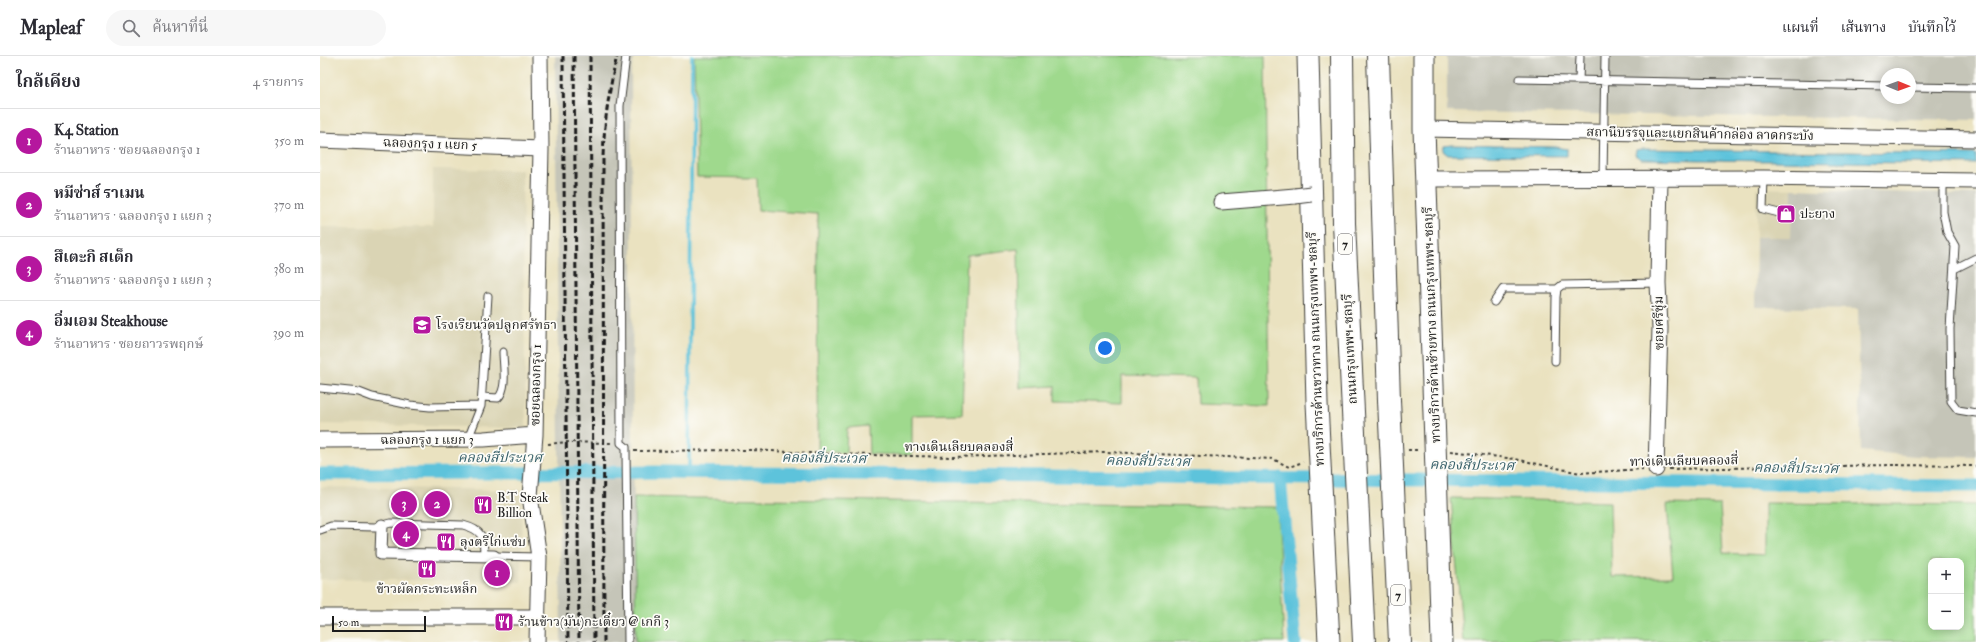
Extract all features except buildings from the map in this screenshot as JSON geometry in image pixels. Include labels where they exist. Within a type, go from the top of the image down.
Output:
[{"type":"highway","name":"ถนนกรุงเทพฯ-ชลบุรี","points":[[1342,56],[1344,223],[1364,642]]},
{"type":"highway","name":"7","points":[[1378,56],[1388,400],[1400,642]]},
{"type":"main road","name":"ทางบริการด้านขวาทาง ถนนกรุงเทพฯ-ชลบุรี","points":[[1308,56],[1303,195],[1317,404],[1329,642]]},
{"type":"main road","name":"ทางบริการด้านซ้ายทาง ถนนกรุงเทพฯ-ชลบุรี","points":[[1424,56],[1424,129],[1435,404],[1442,642]]},
{"type":"street","name":"ซอยฉลองกรุง 1","points":[[537,642],[539,557],[530,496],[533,446],[541,149],[540,56]]},
{"type":"street","name":"สถานีบรรจุและแยกสินค้ากล่อง ลาดกระบัง","points":[[1424,129],[1976,139]]},
{"type":"street","name":"ฉลองกรุง 1 แยก 5","points":[[320,140],[541,149]]},
{"type":"street","name":"ซอยศรีชุ่ม","points":[[1656,469],[1660,328],[1658,283],[1660,178]]},
{"type":"street","points":[[1426,179],[1764,178],[1976,181]]},
{"type":"street","points":[[1221,202],[1303,195]]},
{"type":"street","name":"ฉลองกรุง 1 แยก 3","points":[[320,440],[468,439],[533,446]]},
{"type":"street","points":[[382,525],[381,554],[489,556]]},
{"type":"street","points":[[320,617],[537,617]]},
{"type":"lane","points":[[626,56],[620,106],[628,642]]},
{"type":"lane","points":[[1579,80],[1580,56]]},
{"type":"lane","points":[[1603,178],[1605,56]]},
{"type":"lane","points":[[1519,79],[1880,86]]},
{"type":"lane","points":[[1916,87],[1976,88]]},
{"type":"lane","points":[[1764,178],[1763,210],[1779,213]]},
{"type":"lane","points":[[1943,180],[1943,212],[1947,232],[1955,246],[1950,329],[1951,401],[1958,410],[1976,413]]},
{"type":"lane","points":[[1954,269],[1976,258]]},
{"type":"lane","points":[[1494,302],[1504,289],[1557,289],[1567,284],[1658,283]]},
{"type":"lane","points":[[1555,362],[1557,289]]},
{"type":"lane","points":[[468,439],[481,406],[488,296]]},
{"type":"lane","points":[[482,397],[498,398],[501,394],[503,388],[503,352]]},
{"type":"lane","points":[[320,388],[359,392],[372,397],[410,405],[430,407],[481,406]]},
{"type":"lane","points":[[320,530],[331,526],[375,527],[391,522],[463,525],[480,532],[489,556],[539,557]]},
{"type":"path","name":"ทางเดินเลียบคลองสี่","points":[[533,446],[567,442],[624,447],[954,457],[1105,452],[1273,459],[1289,467]]},
{"type":"path","name":"ทางเดินเลียบคลองสี่","points":[[1449,450],[1515,459],[1580,473],[1656,469],[1755,469],[1892,465],[1976,466]]},
{"type":"shaded area","points":[[555,56],[635,56],[631,71],[633,450],[636,642],[561,642]]},
{"type":"shaded area","points":[[1447,56],[1976,56],[1976,120],[1447,112]]},
{"type":"shaded area","name":"โรงเรียนวัดปลูกศรัทธา","points":[[433,169],[522,170],[526,428],[320,424],[320,227],[433,227]]},
{"type":"shaded area","points":[[1756,188],[1792,189],[1791,237],[1756,237]]},
{"type":"shaded area","points":[[1792,189],[1976,195],[1976,457],[1916,456],[1861,451],[1858,309],[1755,307],[1756,237],[1791,237]]},
{"type":"shaded area","points":[[320,487],[522,490],[521,582],[320,579]]},
{"type":"green space","points":[[694,56],[1265,56],[1269,406],[1197,404],[1196,378],[1122,376],[1122,403],[1055,401],[1055,386],[1020,388],[1018,249],[967,255],[962,414],[912,415],[912,455],[869,454],[868,426],[847,428],[846,453],[817,451],[818,214],[758,210],[757,178],[697,177]]},
{"type":"green space","points":[[634,497],[1277,507],[1284,642],[636,642]]},
{"type":"green space","points":[[1451,498],[1610,502],[1612,577],[1673,576],[1667,504],[1720,505],[1723,553],[1765,555],[1765,503],[1976,505],[1976,642],[1463,641]]},
{"type":"water","points":[[1444,146],[1556,147],[1567,149],[1567,156],[1448,155],[1443,151]]},
{"type":"water","points":[[1636,150],[1976,154],[1976,164],[1641,159],[1635,155]]},
{"type":"waterway","points":[[689,473],[692,56]]},
{"type":"waterway","name":"คลองสี่ประเวศ","points":[[320,474],[667,472],[1976,486]]},
{"type":"waterway","points":[[1280,478],[1295,642]]},
{"type":"railway","points":[[563,56],[568,642]]},
{"type":"railway","points":[[574,56],[579,642]]},
{"type":"railway","points":[[590,56],[594,642]]},
{"type":"railway","points":[[604,642],[603,158],[607,107],[617,56]]},
{"type":"place","name":"ปะยาง","points":[[1786,214]]},
{"type":"place","name":"โรงเรียนวัดปลูกศรัทธา","points":[[422,325]]},
{"type":"place","name":"สึเตะกิ สเต็ก","points":[[404,504]]},
{"type":"place","name":"หมีซ่าส์ ราเมน","points":[[437,504]]},
{"type":"place","name":"B.T Steak Billion","points":[[483,505]]},
{"type":"place","name":"อิ่มเอม Steakhouse","points":[[406,534]]},
{"type":"place","name":"ลุงตรีไก่แซ่บ","points":[[446,542]]},
{"type":"place","name":"ข้าวผัดกระทะเหล็ก","points":[[427,569]]},
{"type":"place","name":"K4 Station","points":[[497,573]]},
{"type":"place","name":"ร้านข้าว(มัน)กะเตี๋ยว @ เกกี 3","points":[[504,622]]}]
